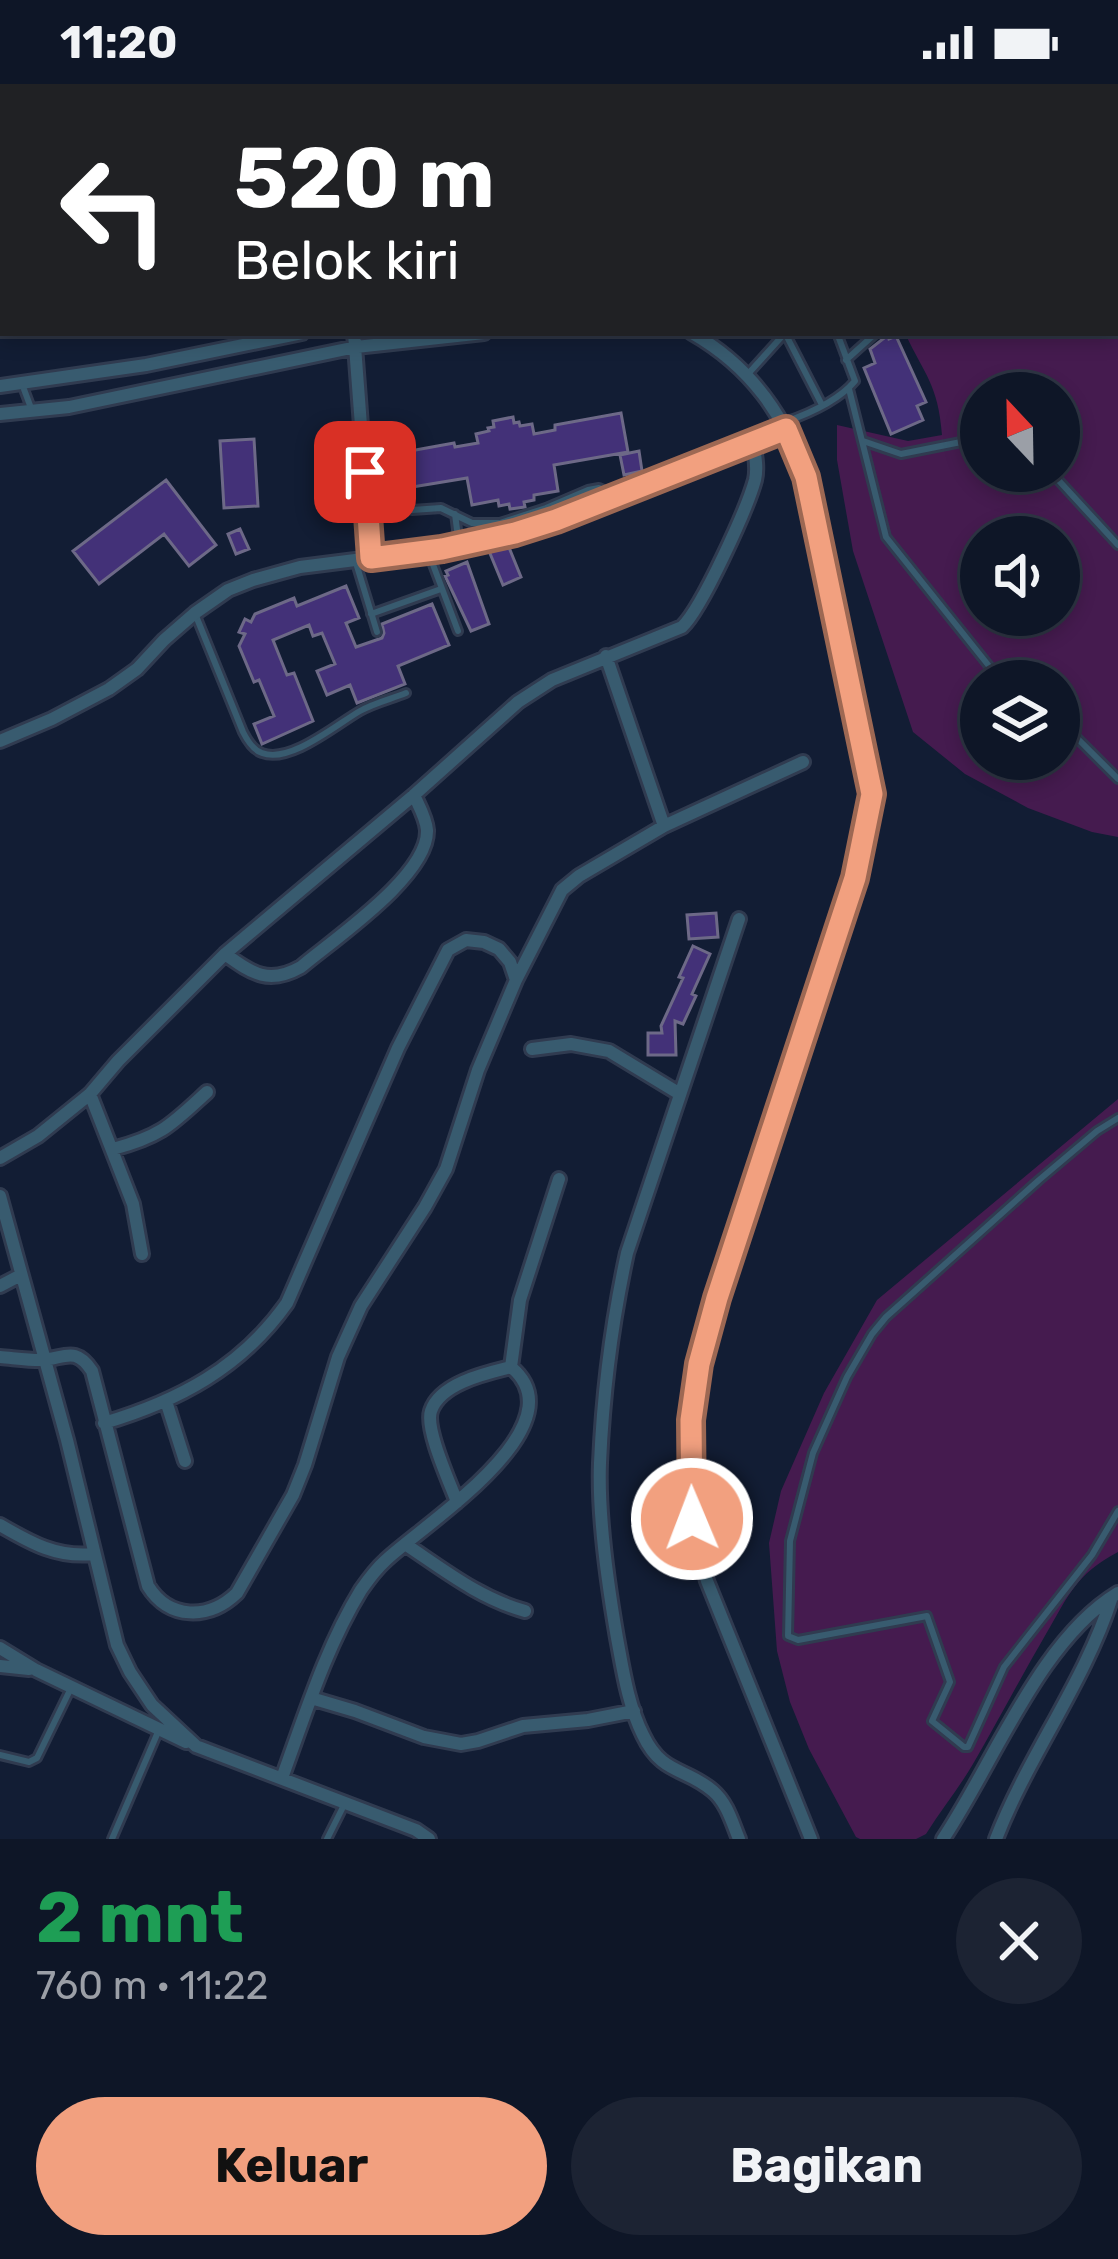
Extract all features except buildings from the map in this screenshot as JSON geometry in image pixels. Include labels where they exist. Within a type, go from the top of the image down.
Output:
[{"type":"street","points":[[0,386],[146,365],[287,336]]},
{"type":"street","points":[[0,414],[69,407],[355,340],[429,336]]},
{"type":"street","points":[[697,336],[748,374],[785,426],[806,477],[872,794],[855,878],[717,1298],[699,1364],[691,1420],[692,1519],[707,1581],[811,1839]]},
{"type":"street","points":[[355,340],[371,558]]},
{"type":"street","points":[[0,741],[109,689],[228,590],[300,567],[459,545],[536,526],[785,426]]},
{"type":"street","points":[[0,1159],[38,1136],[90,1094],[225,954],[518,702],[551,680],[682,627],[746,505],[756,476],[753,442]]},
{"type":"street","points":[[607,656],[664,826]]},
{"type":"street","points":[[0,1358],[45,1360],[66,1354],[86,1362],[148,1586],[156,1599],[187,1614],[225,1605],[237,1593],[293,1495],[338,1357],[361,1306],[446,1169],[478,1070],[516,980],[562,890],[664,826],[803,762]]},
{"type":"street","points":[[225,954],[251,973],[287,975],[400,884],[418,862],[425,844],[424,815],[414,795]]},
{"type":"street","points":[[739,919],[627,1253],[607,1373],[600,1467],[612,1609],[627,1690],[641,1732],[653,1754],[667,1766],[711,1789],[724,1804],[739,1839]]},
{"type":"street","points":[[104,1423],[185,1394],[263,1333],[287,1303],[398,1048],[448,950],[466,940],[484,941],[510,962],[516,980]]},
{"type":"street","points":[[532,1049],[571,1044],[609,1051],[680,1094]]},
{"type":"street","points":[[113,1149],[161,1132],[208,1092]]},
{"type":"street","points":[[90,1094],[134,1204],[142,1254]]},
{"type":"street","points":[[512,1367],[520,1300],[559,1178]]},
{"type":"street","points":[[0,1196],[117,1645],[152,1705],[196,1746]]},
{"type":"street","points":[[0,1286],[21,1275]]},
{"type":"street","points":[[282,1778],[345,1617],[365,1584],[507,1455],[526,1424],[523,1376],[512,1367]]},
{"type":"street","points":[[457,1502],[431,1425],[432,1409],[446,1392],[479,1375],[512,1367]]},
{"type":"street","points":[[166,1401],[185,1461]]},
{"type":"street","points":[[0,1525],[52,1552],[94,1554]]},
{"type":"street","points":[[405,1544],[494,1602],[525,1611]]},
{"type":"street","points":[[942,1839],[1064,1640],[1095,1607],[1116,1594]]},
{"type":"street","points":[[996,1839],[1116,1594]]},
{"type":"street","points":[[0,1648],[196,1746],[429,1839]]},
{"type":"street","points":[[0,1666],[36,1670]]},
{"type":"street","points":[[311,1698],[424,1737],[461,1744],[523,1726],[634,1711]]},
{"type":"lane","points":[[748,374],[782,336]]},
{"type":"lane","points":[[787,336],[822,405]]},
{"type":"lane","points":[[785,426],[849,388],[855,379],[838,336]]},
{"type":"lane","points":[[846,360],[873,336]]},
{"type":"lane","points":[[22,383],[32,412]]},
{"type":"lane","points":[[849,388],[886,537],[984,660]]},
{"type":"lane","points":[[862,441],[901,454],[960,442]]},
{"type":"lane","points":[[412,510],[441,508],[472,523],[500,523],[588,490],[598,488],[617,496]]},
{"type":"lane","points":[[1070,492],[1118,544]]},
{"type":"lane","points":[[455,514],[459,545]]},
{"type":"lane","points":[[428,550],[458,632]]},
{"type":"lane","points":[[355,559],[377,632]]},
{"type":"lane","points":[[371,614],[442,589]]},
{"type":"lane","points":[[195,613],[243,732],[262,753],[276,755],[293,749],[360,711],[406,693]]},
{"type":"lane","points":[[1080,741],[1118,779]]},
{"type":"lane","points":[[1118,1118],[1039,1180],[872,1334],[813,1453],[790,1540],[788,1636],[798,1640],[927,1616],[950,1686],[932,1721],[968,1747],[1004,1667],[1092,1555],[1118,1511]]},
{"type":"lane","points":[[0,1755],[29,1762],[38,1758],[71,1687]]},
{"type":"lane","points":[[112,1839],[159,1729]]},
{"type":"lane","points":[[327,1839],[346,1802]]},
{"type":"shaded area","points":[[906,336],[1118,336],[1118,837],[1028,808],[976,780],[1080,780],[1080,660],[960,660],[960,770],[913,732],[853,551],[837,460],[837,425],[908,441],[942,435],[934,392]]},
{"type":"shaded area","points":[[1118,1099],[1118,1552],[1082,1578],[1068,1597],[973,1764],[926,1834],[916,1839],[860,1839],[809,1749],[777,1651],[769,1543],[781,1491],[824,1393],[877,1300]]},
{"type":"route","points":[[365,472],[371,558],[515,533],[786,429],[806,477],[872,794],[855,878],[699,1364],[691,1420],[692,1519]]}]
